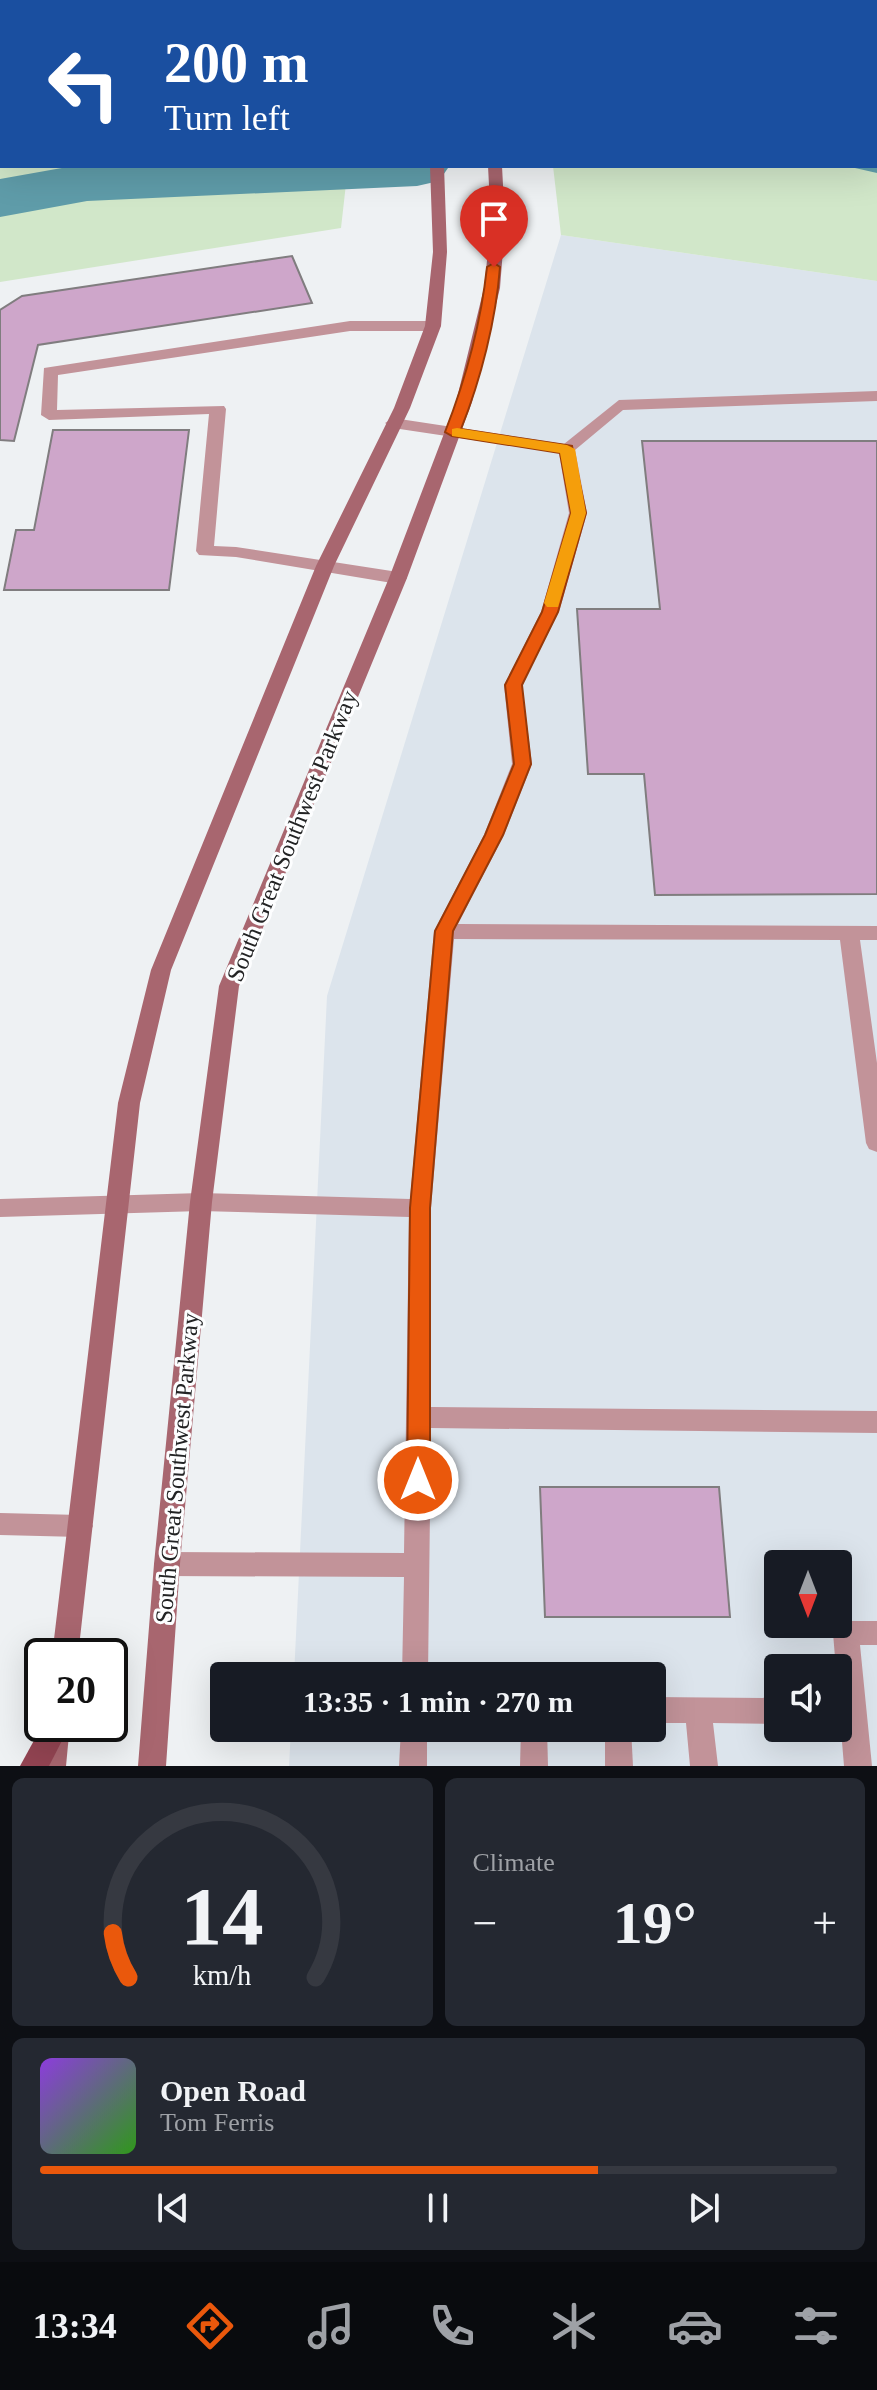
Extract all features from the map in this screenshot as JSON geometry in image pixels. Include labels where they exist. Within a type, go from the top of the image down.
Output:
[{"type":"main road","points":[[67,1638],[129,1103],[161,970],[325,566],[402,408],[433,326],[440,252],[437,168]]},
{"type":"main road","name":"South Great Southwest Parkway","points":[[152,1766],[167,1564],[201,1202],[229,986],[398,578],[464,402],[492,288],[498,224],[495,168]]},
{"type":"main road","points":[[34,1766],[47,1742]]},
{"type":"main road","points":[[52,1766],[55,1742]]},
{"type":"lane","points":[[398,578],[236,552],[205,551],[218,409],[49,415],[50,371],[350,326],[433,326]]},
{"type":"lane","points":[[393,423],[567,449],[619,405],[877,396]]},
{"type":"lane","points":[[415,1662],[420,1208],[444,931],[494,835],[522,764],[513,685],[550,612],[578,513],[567,449]]},
{"type":"lane","points":[[444,931],[877,933]]},
{"type":"lane","points":[[849,933],[877,1143]]},
{"type":"lane","points":[[0,1208],[201,1202],[420,1208]]},
{"type":"lane","points":[[419,1417],[877,1422]]},
{"type":"lane","points":[[0,1524],[80,1526]]},
{"type":"lane","points":[[167,1564],[417,1565]]},
{"type":"lane","points":[[846,1654],[846,1633],[877,1633]]},
{"type":"lane","points":[[666,1710],[764,1711]]},
{"type":"lane","points":[[698,1710],[704,1766]]},
{"type":"lane","points":[[852,1741],[858,1766]]},
{"type":"lane","points":[[413,1766],[414,1742]]},
{"type":"lane","points":[[534,1742],[534,1766]]},
{"type":"lane","points":[[618,1742],[619,1766]]},
{"type":"shaded area","points":[[561,235],[877,281],[877,1766],[289,1766],[290,1742],[666,1742],[666,1662],[295,1662],[327,996]]},
{"type":"green space","points":[[0,168],[348,168],[341,228],[0,282]]},
{"type":"green space","points":[[553,168],[877,168],[877,281],[561,235]]},
{"type":"building","points":[[292,256],[312,303],[38,345],[14,441],[0,440],[0,310],[22,296]]},
{"type":"building","points":[[53,430],[189,430],[169,590],[4,590],[16,530],[34,530]]},
{"type":"building","points":[[642,441],[877,441],[877,894],[655,895],[644,774],[588,774],[577,609],[660,609]]},
{"type":"building","points":[[540,1487],[719,1487],[730,1617],[545,1617]]},
{"type":"waterway","points":[[0,198],[87,182],[417,168]]},
{"type":"slow traffic","points":[[457,432],[567,449],[578,513],[553,603]]},
{"type":"route","points":[[418,1480],[420,1208],[444,931],[494,835],[522,764],[513,685],[550,612],[578,513],[567,449],[452,432],[464,402],[492,288],[494,267]]}]
